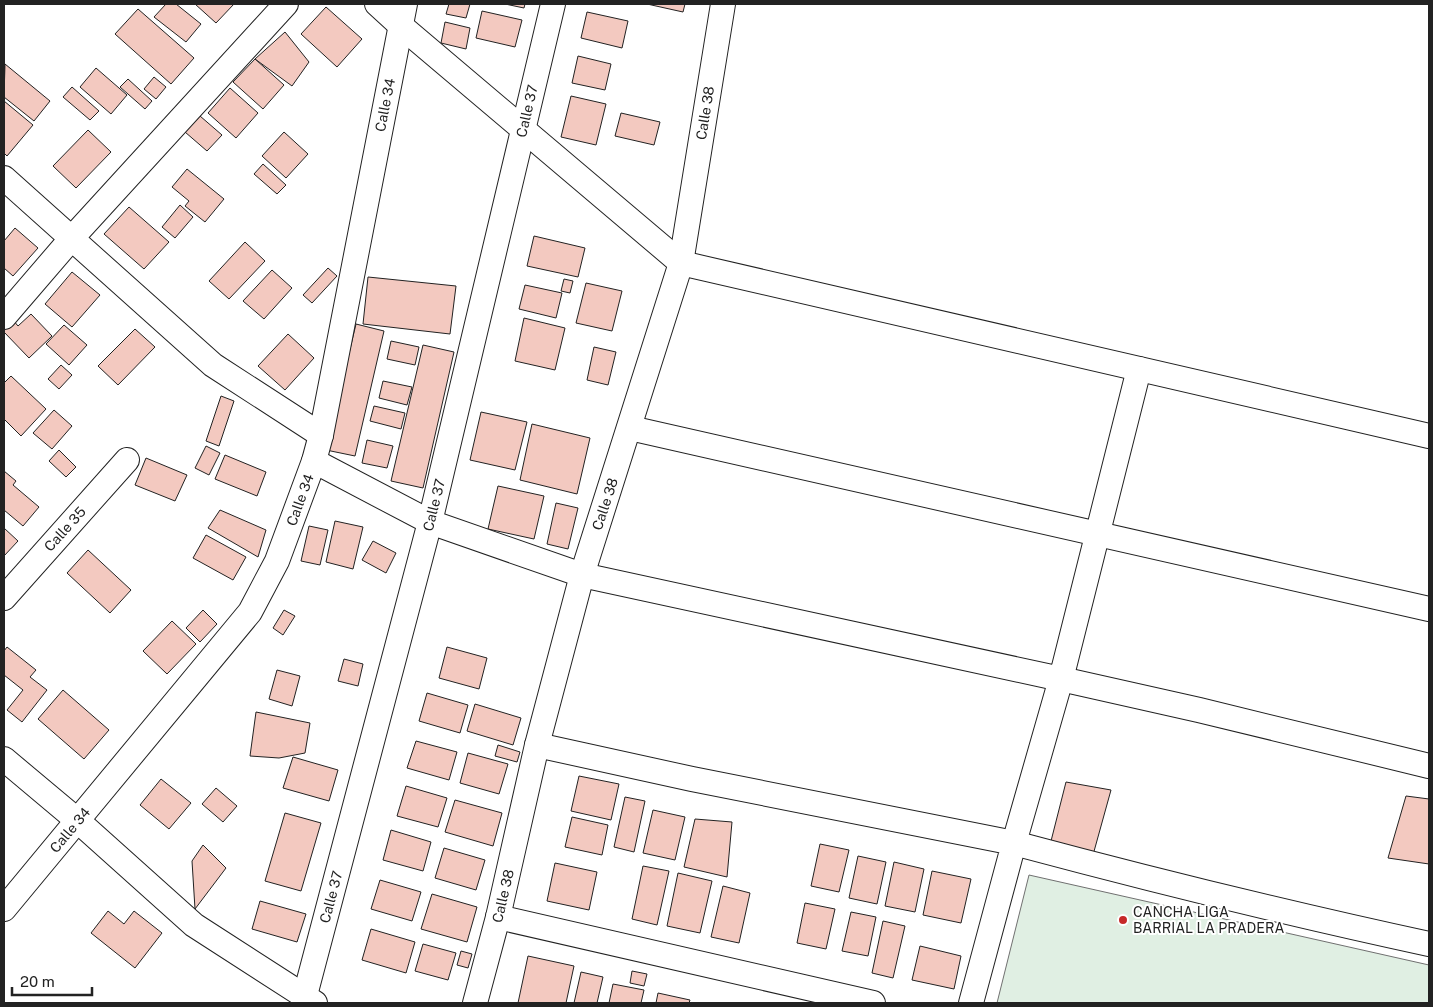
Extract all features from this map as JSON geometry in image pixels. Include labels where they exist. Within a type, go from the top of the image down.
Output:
[{"type":"street","points":[[4,317],[71,239],[286,4]]},
{"type":"street","points":[[377,4],[403,15],[523,129],[681,263],[1429,436]]},
{"type":"street","name":"Calle 37","points":[[308,1001],[430,522],[553,4]]},
{"type":"street","name":"Calle 38","points":[[475,1003],[498,918],[537,745],[582,575],[681,263],[723,4]]},
{"type":"street","name":"Calle 34","points":[[4,909],[250,612],[277,561],[314,461],[321,435],[403,15]]},
{"type":"street","points":[[4,178],[213,366],[321,435]]},
{"type":"street","points":[[971,1003],[1014,842],[1061,679],[1138,369]]},
{"type":"street","points":[[630,428],[1429,609]]},
{"type":"street","name":"Calle 35","points":[[4,598],[127,460]]},
{"type":"street","points":[[314,461],[430,522],[582,575],[1199,710],[1429,766]]},
{"type":"street","points":[[537,745],[692,779],[1014,842],[1099,866],[1429,944]]},
{"type":"street","points":[[4,760],[78,821],[194,926],[308,1001]]},
{"type":"street","points":[[498,918],[873,1003]]},
{"type":"green space","name":"CANCHA LIGA BARRIAL LA PRADERA","points":[[1029,875],[1429,965],[1429,1003],[997,1003]]},
{"type":"building","points":[[166,4],[176,4],[201,24],[186,42],[154,17]]},
{"type":"building","points":[[195,4],[234,4],[216,23]]},
{"type":"building","points":[[449,4],[470,4],[466,18],[446,14]]},
{"type":"building","points":[[505,4],[525,4],[524,8]]},
{"type":"building","points":[[647,4],[685,4],[683,12]]},
{"type":"building","points":[[326,7],[362,39],[337,67],[301,34]]},
{"type":"building","points":[[138,9],[194,58],[171,84],[115,34]]},
{"type":"building","points":[[482,11],[522,20],[515,47],[476,38]]},
{"type":"building","points":[[587,12],[628,21],[622,48],[581,38]]},
{"type":"building","points":[[445,22],[470,28],[466,49],[441,43]]},
{"type":"building","points":[[285,32],[309,62],[292,86],[255,59]]},
{"type":"building","points":[[578,56],[611,64],[605,90],[572,83]]},
{"type":"building","points":[[255,59],[284,85],[263,109],[233,82]]},
{"type":"building","points":[[5,64],[50,101],[34,121],[4,97]]},
{"type":"building","points":[[96,68],[127,95],[111,114],[80,87]]},
{"type":"building","points":[[154,77],[166,87],[156,99],[144,89]]},
{"type":"building","points":[[128,79],[152,101],[145,109],[120,87]]},
{"type":"building","points":[[72,87],[99,111],[90,120],[63,97]]},
{"type":"building","points":[[230,88],[258,113],[236,138],[208,113]]},
{"type":"building","points":[[571,96],[606,104],[596,145],[561,137]]},
{"type":"building","points":[[4,101],[33,125],[7,156],[4,153]]},
{"type":"building","points":[[621,113],[660,122],[654,145],[615,136]]},
{"type":"building","points":[[200,116],[222,135],[207,151],[185,132]]},
{"type":"building","points":[[88,130],[111,152],[76,188],[53,166]]},
{"type":"building","points":[[284,132],[308,154],[286,178],[262,156]]},
{"type":"building","points":[[263,164],[286,185],[277,194],[254,174]]},
{"type":"building","points":[[187,169],[224,199],[205,222],[185,206],[189,201],[172,187]]},
{"type":"building","points":[[180,205],[193,217],[175,238],[162,227]]},
{"type":"building","points":[[129,207],[169,242],[144,269],[104,234]]},
{"type":"building","points":[[15,228],[38,248],[13,276],[4,268],[4,241]]},
{"type":"building","points":[[534,236],[585,248],[578,277],[527,266]]},
{"type":"building","points":[[245,242],[265,261],[229,299],[209,281]]},
{"type":"building","points":[[328,268],[337,276],[312,303],[303,295]]},
{"type":"building","points":[[272,270],[292,288],[264,319],[243,301]]},
{"type":"building","points":[[72,272],[100,295],[72,327],[45,304]]},
{"type":"building","points":[[368,277],[456,286],[450,334],[363,324]]},
{"type":"building","points":[[564,279],[573,281],[570,293],[561,291]]},
{"type":"building","points":[[586,283],[622,291],[612,331],[576,323]]},
{"type":"building","points":[[525,285],[562,293],[556,318],[519,309]]},
{"type":"building","points":[[31,314],[52,336],[29,358],[4,332],[4,329],[13,320],[18,326]]},
{"type":"building","points":[[524,318],[565,328],[555,370],[515,361]]},
{"type":"building","points":[[356,324],[384,331],[355,456],[326,450]]},
{"type":"building","points":[[64,325],[87,345],[69,365],[46,344]]},
{"type":"building","points":[[135,329],[155,347],[118,385],[98,366]]},
{"type":"building","points":[[288,334],[314,358],[285,390],[258,366]]},
{"type":"building","points":[[391,341],[419,347],[415,365],[387,359]]},
{"type":"building","points":[[423,345],[454,352],[423,488],[391,481]]},
{"type":"building","points":[[594,347],[616,352],[608,385],[587,380]]},
{"type":"building","points":[[61,365],[72,375],[59,389],[48,379]]},
{"type":"building","points":[[11,376],[46,409],[21,436],[4,419],[4,383]]},
{"type":"building","points":[[383,381],[412,387],[407,405],[379,398]]},
{"type":"building","points":[[221,396],[234,401],[219,446],[206,441]]},
{"type":"building","points":[[374,406],[405,413],[401,429],[370,421]]},
{"type":"building","points":[[54,410],[72,426],[52,449],[33,433]]},
{"type":"building","points":[[481,412],[527,422],[515,470],[470,460]]},
{"type":"building","points":[[532,424],[590,438],[577,494],[520,480]]},
{"type":"building","points":[[367,440],[393,446],[387,468],[362,463]]},
{"type":"building","points":[[206,446],[220,453],[209,475],[195,468]]},
{"type":"building","points":[[59,450],[76,467],[66,477],[49,461]]},
{"type":"building","points":[[225,455],[266,472],[257,496],[215,479]]},
{"type":"building","points":[[146,458],[187,475],[175,501],[135,485]]},
{"type":"building","points":[[4,471],[16,481],[13,485],[39,507],[23,526],[4,510]]},
{"type":"building","points":[[498,486],[544,496],[534,539],[488,529]]},
{"type":"building","points":[[556,503],[578,508],[568,549],[547,544]]},
{"type":"building","points":[[220,510],[266,530],[258,557],[208,528]]},
{"type":"building","points":[[335,521],[363,527],[353,569],[326,562]]},
{"type":"building","points":[[309,526],[328,530],[320,565],[301,561]]},
{"type":"building","points":[[4,528],[18,541],[4,556]]},
{"type":"building","points":[[206,535],[246,557],[233,580],[193,558]]},
{"type":"building","points":[[373,541],[396,553],[386,573],[362,560]]},
{"type":"building","points":[[88,550],[131,590],[110,613],[67,573]]},
{"type":"building","points":[[203,610],[217,624],[200,642],[186,628]]},
{"type":"building","points":[[284,610],[295,616],[283,635],[273,628]]},
{"type":"building","points":[[172,621],[196,644],[167,674],[143,651]]},
{"type":"building","points":[[7,647],[36,670],[30,677],[47,690],[22,722],[7,710],[23,690],[4,675],[4,651]]},
{"type":"building","points":[[447,647],[487,658],[479,689],[439,678]]},
{"type":"building","points":[[344,659],[363,664],[358,686],[338,681]]},
{"type":"building","points":[[277,670],[300,676],[292,706],[269,699]]},
{"type":"building","points":[[63,690],[109,730],[84,759],[38,719]]},
{"type":"building","points":[[427,693],[468,705],[460,733],[419,721]]},
{"type":"building","points":[[475,704],[521,718],[513,745],[467,731]]},
{"type":"building","points":[[256,712],[310,723],[305,753],[279,758],[250,756]]},
{"type":"building","points":[[416,741],[457,752],[449,780],[407,768]]},
{"type":"building","points":[[498,745],[520,752],[517,762],[495,756]]},
{"type":"building","points":[[468,753],[508,764],[499,794],[460,783]]},
{"type":"building","points":[[293,757],[338,770],[329,801],[283,788]]},
{"type":"building","points":[[579,776],[619,784],[611,820],[571,811]]},
{"type":"building","points":[[161,779],[191,803],[169,829],[140,805]]},
{"type":"building","points":[[1066,782],[1111,790],[1093,855],[1050,845]]},
{"type":"building","points":[[406,786],[447,798],[438,827],[397,816]]},
{"type":"building","points":[[216,788],[237,806],[223,822],[202,804]]},
{"type":"building","points":[[1406,796],[1429,799],[1429,864],[1388,858]]},
{"type":"building","points":[[625,797],[645,801],[634,852],[614,847]]},
{"type":"building","points":[[455,800],[502,813],[493,846],[445,832]]},
{"type":"building","points":[[653,810],[685,817],[675,860],[643,853]]},
{"type":"building","points":[[285,813],[321,823],[301,891],[265,881]]},
{"type":"building","points":[[572,817],[608,825],[602,855],[565,847]]},
{"type":"building","points":[[695,819],[732,822],[727,877],[684,867]]},
{"type":"building","points":[[391,830],[431,842],[423,871],[383,860]]},
{"type":"building","points":[[820,844],[849,850],[839,892],[811,886]]},
{"type":"building","points":[[203,845],[226,868],[195,909],[192,861]]},
{"type":"building","points":[[444,848],[485,860],[476,890],[435,878]]},
{"type":"building","points":[[858,856],[886,862],[877,904],[849,898]]},
{"type":"building","points":[[894,862],[924,869],[915,912],[885,906]]},
{"type":"building","points":[[555,863],[597,872],[589,910],[547,901]]},
{"type":"building","points":[[643,866],[669,871],[657,925],[632,919]]},
{"type":"building","points":[[932,871],[971,879],[961,923],[923,915]]},
{"type":"building","points":[[678,873],[712,881],[700,933],[667,926]]},
{"type":"building","points":[[380,880],[421,892],[412,921],[371,909]]},
{"type":"building","points":[[723,886],[750,893],[739,943],[711,937]]},
{"type":"building","points":[[432,894],[477,907],[467,942],[421,929]]},
{"type":"building","points":[[260,901],[306,914],[297,942],[252,929]]},
{"type":"building","points":[[805,903],[835,909],[826,949],[797,943]]},
{"type":"building","points":[[108,911],[124,924],[134,911],[162,933],[135,968],[91,933]]},
{"type":"building","points":[[851,912],[876,917],[868,956],[842,951]]},
{"type":"building","points":[[883,921],[905,926],[893,978],[872,973]]},
{"type":"building","points":[[371,929],[415,942],[406,973],[362,960]]},
{"type":"building","points":[[423,944],[456,953],[448,980],[415,971]]},
{"type":"building","points":[[920,946],[961,956],[954,989],[912,980]]},
{"type":"building","points":[[461,951],[472,954],[468,968],[457,965]]},
{"type":"building","points":[[528,956],[574,966],[566,1003],[518,1003]]},
{"type":"building","points":[[632,971],[647,974],[644,986],[630,983]]},
{"type":"building","points":[[581,972],[603,977],[597,1003],[574,1003]]},
{"type":"building","points":[[613,984],[644,990],[641,1003],[609,1003]]},
{"type":"building","points":[[658,993],[690,1000],[689,1003],[656,1003]]},
{"type":"place","name":"CANCHA LIGA BARRIAL LA PRADERA","points":[[1123,920]]}]
